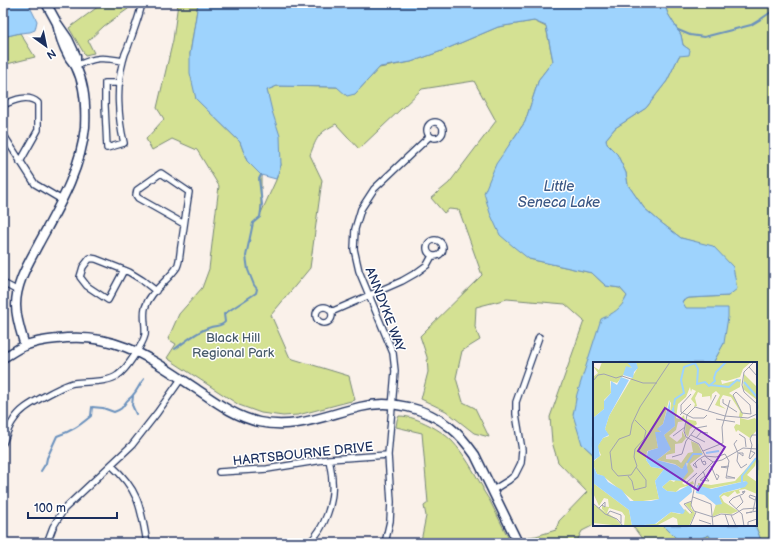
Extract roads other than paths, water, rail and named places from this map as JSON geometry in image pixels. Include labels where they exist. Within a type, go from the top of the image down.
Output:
[{"type":"street","points":[[25,346],[17,318],[16,304],[18,290],[25,271],[62,200],[75,171],[80,157],[85,128],[84,95],[81,79],[60,35],[57,23],[46,3]]},
{"type":"street","points":[[120,83],[105,83],[107,148],[124,143],[120,128],[120,83],[123,61],[142,3]]},
{"type":"street","points":[[76,66],[92,59],[104,58],[123,61]]},
{"type":"street","points":[[3,104],[17,99],[29,98],[34,99],[38,103],[38,130],[20,162]]},
{"type":"street","points":[[3,134],[35,184],[62,200]]},
{"type":"street","name":"ANNDYKE WAY","points":[[385,543],[390,521],[391,502],[388,455],[395,370],[393,353],[359,271],[354,249],[355,229],[361,209],[374,189],[430,136]]},
{"type":"street","points":[[3,444],[12,422],[26,407],[72,383],[112,379],[120,374],[129,364],[142,343],[145,336],[145,309],[148,301],[178,265],[189,192],[161,173],[137,190],[136,194],[138,198],[184,224]]},
{"type":"street","points":[[332,312],[402,281],[427,265],[432,256]]},
{"type":"street","points":[[124,270],[108,300],[87,286],[80,277],[83,267],[90,258],[96,259],[124,270],[142,280],[156,291]]},
{"type":"street","points":[[3,282],[18,290]]},
{"type":"street","points":[[3,358],[25,346],[48,340],[86,337],[103,340],[121,345],[137,352],[160,365],[224,407],[242,417],[259,422],[284,425],[312,421],[361,406],[376,404],[393,404],[419,410],[433,416],[451,428],[467,444],[475,455],[518,543]]},
{"type":"street","points":[[493,490],[515,475],[521,463],[522,450],[516,414],[516,402],[539,337]]},
{"type":"street","points":[[47,543],[53,527],[64,509],[132,445],[157,414],[181,379]]},
{"type":"street","name":"HARTSBOURNE DRIVE","points":[[219,472],[267,469],[329,459],[388,455]]},
{"type":"street","points":[[309,543],[314,539],[324,523],[331,502],[332,482],[329,459]]},
{"type":"street","points":[[111,465],[121,474],[137,499],[142,513],[147,543]]},
{"type":"water","points":[[3,3],[28,3],[37,21],[35,30],[3,37]]},
{"type":"water","points":[[74,3],[103,3],[93,6],[80,7],[76,6]]},
{"type":"water","name":"Little Seneca Lake","points":[[198,3],[664,3],[668,14],[681,35],[683,45],[690,50],[689,55],[679,56],[667,81],[646,108],[615,128],[606,139],[607,144],[617,154],[626,173],[628,185],[644,208],[681,238],[713,246],[733,267],[737,289],[728,296],[689,298],[682,301],[686,308],[728,308],[724,343],[714,362],[593,362],[593,454],[582,444],[573,415],[577,394],[601,319],[617,310],[627,296],[620,288],[606,286],[592,273],[529,259],[500,235],[490,213],[484,193],[496,164],[525,122],[539,79],[553,61],[546,26],[534,21],[498,27],[411,62],[380,67],[355,94],[347,96],[337,87],[277,86],[267,90],[280,136],[281,165],[276,179],[261,175],[247,161],[240,142],[196,99],[190,73],[190,54]]},
{"type":"water","points":[[664,526],[755,526],[762,543],[713,543],[709,535],[699,539],[699,543],[681,543]]},
{"type":"waterway","points":[[678,30],[690,35],[704,37],[751,25],[774,10]]},
{"type":"waterway","points":[[175,349],[201,331],[223,324],[225,322],[224,314],[256,293],[257,289],[248,270],[246,256],[253,223],[260,217],[262,204],[259,179],[261,175]]},
{"type":"waterway","points":[[41,471],[46,463],[57,436],[83,423],[91,416],[92,407],[103,408],[114,412],[120,409],[135,393],[144,379]]},
{"type":"waterway","points":[[133,396],[132,405],[136,414]]},
{"type":"park label","name":"Black Hill Regional Park","points":[[233,344]]}]
